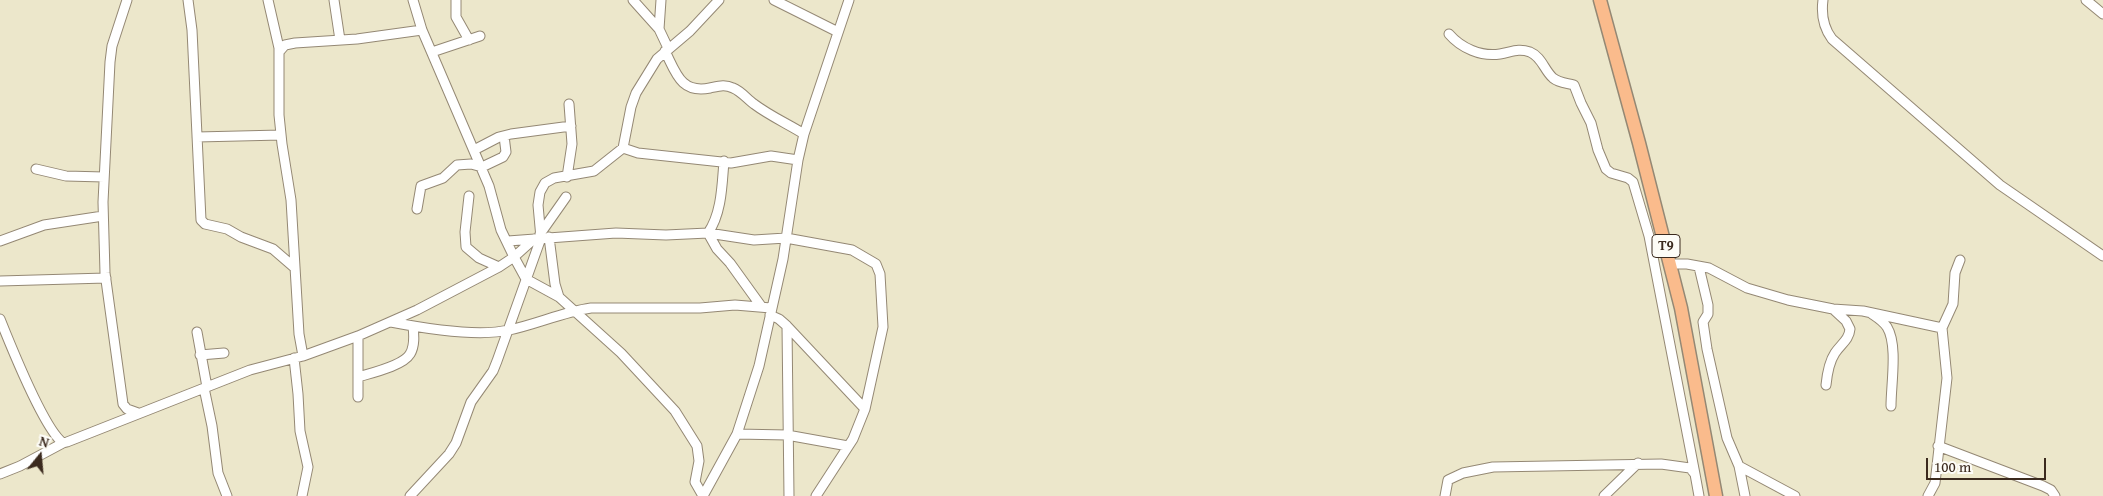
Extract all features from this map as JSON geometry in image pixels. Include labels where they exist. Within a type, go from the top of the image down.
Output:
[{"type":"highway","name":"T9","points":[[1600,0],[1681,308],[1716,496]]},
{"type":"street","points":[[127,0],[112,46],[110,62],[103,216],[106,278],[123,404],[127,409],[138,413]]},
{"type":"street","points":[[188,0],[192,30],[199,194],[202,222],[274,249],[295,268]]},
{"type":"street","points":[[268,0],[279,52],[278,86],[281,135],[291,200],[299,334],[297,370],[300,431],[308,467],[302,496]]},
{"type":"street","points":[[334,0],[340,40]]},
{"type":"street","points":[[413,0],[422,30],[490,186],[501,230],[526,279],[559,297],[576,310],[641,373],[675,412],[697,446],[700,458],[694,482],[703,496],[737,434],[759,366],[786,238],[804,134],[849,0]]},
{"type":"street","points":[[456,0],[456,15],[469,40]]},
{"type":"street","points":[[633,0],[659,28],[678,77],[688,87],[702,89],[721,85],[736,89],[755,105],[804,134]]},
{"type":"street","points":[[659,28],[661,0]]},
{"type":"street","points":[[559,297],[541,237],[538,205],[540,192],[549,180],[594,171],[623,148],[636,93],[657,59],[690,31],[719,0]]},
{"type":"street","points":[[774,0],[838,32]]},
{"type":"street","points":[[1823,0],[1822,12],[1825,30],[1832,39],[2000,185],[2103,256]]},
{"type":"street","points":[[2086,0],[2103,14]]},
{"type":"street","points":[[279,52],[285,46],[294,43],[340,40],[422,30]]},
{"type":"street","points":[[1449,34],[1465,48],[1486,54],[1501,54],[1515,50],[1533,54],[1539,58],[1552,78],[1559,82],[1576,86],[1581,103],[1591,123],[1598,150],[1606,169],[1611,174],[1628,178],[1633,182],[1649,236],[1699,496]]},
{"type":"street","points":[[432,52],[480,36]]},
{"type":"street","points":[[567,177],[572,144],[569,104]]},
{"type":"street","points":[[474,150],[504,136],[571,126]]},
{"type":"street","points":[[197,138],[281,135]]},
{"type":"street","points":[[417,209],[421,186],[443,178],[457,165],[470,164],[482,167],[504,154],[506,146],[504,136]]},
{"type":"street","points":[[623,148],[638,153],[741,162],[771,156],[798,160]]},
{"type":"street","points":[[708,233],[715,223],[719,206],[724,160]]},
{"type":"street","points":[[36,169],[66,176],[104,178]]},
{"type":"street","points":[[469,196],[465,232],[466,247],[479,258],[499,267]]},
{"type":"street","points":[[410,496],[449,454],[456,443],[471,402],[493,372],[541,237],[566,197]]},
{"type":"street","points":[[0,241],[44,225],[103,216]]},
{"type":"street","points":[[508,241],[541,237],[616,233],[666,235],[708,233],[754,240],[786,238],[852,250],[876,264],[880,274],[883,328],[865,409],[848,446],[816,496]]},
{"type":"street","points":[[708,233],[717,249],[730,263],[761,306],[787,326],[865,409]]},
{"type":"street","points":[[0,474],[20,466],[63,443],[138,413],[250,370],[298,357],[358,336],[390,322],[499,267],[541,237]]},
{"type":"street","points":[[1928,496],[1934,483],[1947,378],[1942,328],[1953,304],[1955,273],[1960,260]]},
{"type":"street","points":[[1670,264],[1687,264],[1709,268],[1760,292],[1833,309],[1870,312],[1942,328]]},
{"type":"street","points":[[1699,266],[1708,305],[1708,314],[1703,322],[1707,350],[1727,438],[1739,466],[1745,496]]},
{"type":"street","points":[[0,281],[106,278]]},
{"type":"street","points":[[390,322],[454,331],[508,331],[576,310],[612,307],[700,308],[719,305],[761,306]]},
{"type":"street","points":[[1826,385],[1832,360],[1848,338],[1850,329],[1849,325],[1833,309]]},
{"type":"street","points":[[1870,312],[1884,322],[1891,339],[1891,406]]},
{"type":"street","points":[[0,319],[4,334],[36,400],[55,434],[63,443]]},
{"type":"street","points":[[358,377],[385,368],[407,357],[413,345],[413,326]]},
{"type":"street","points":[[787,326],[789,496]]},
{"type":"street","points":[[197,332],[218,473],[228,496]]},
{"type":"street","points":[[358,336],[358,397]]},
{"type":"street","points":[[200,354],[224,353]]},
{"type":"street","points":[[737,434],[787,435],[848,446]]},
{"type":"street","points":[[1938,446],[2043,486],[2051,490],[2055,496]]},
{"type":"street","points":[[1445,496],[1448,480],[1456,475],[1493,467],[1638,463],[1678,465],[1690,468],[1695,474]]},
{"type":"street","points":[[1604,496],[1638,463]]},
{"type":"street","points":[[1739,466],[1794,496]]}]
